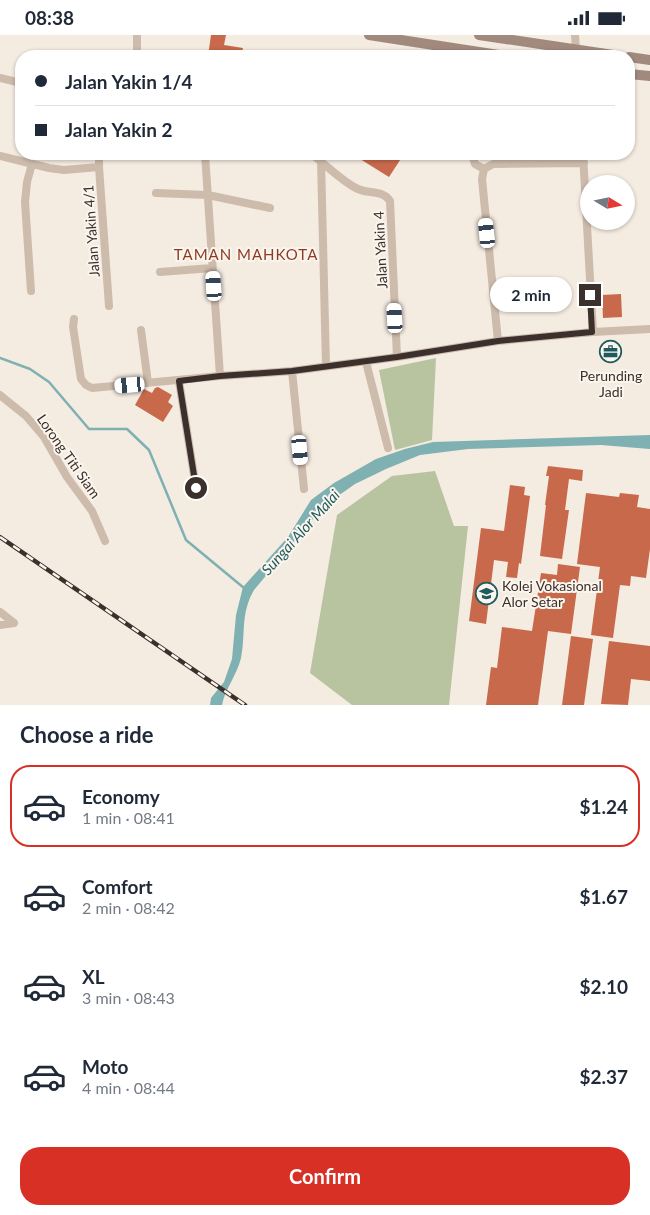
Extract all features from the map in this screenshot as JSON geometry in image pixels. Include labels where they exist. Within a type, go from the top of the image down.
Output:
[{"type":"main road","points":[[369,35],[466,50]]},
{"type":"main road","points":[[479,35],[576,50]]},
{"type":"main road","points":[[635,58],[650,61]]},
{"type":"main road","points":[[639,75],[650,84]]},
{"type":"street","points":[[137,35],[137,50]]},
{"type":"street","points":[[575,35],[576,50]]},
{"type":"street","points":[[0,79],[15,82]]},
{"type":"street","points":[[0,156],[15,160]]},
{"type":"street","points":[[16,160],[64,170],[99,167]]},
{"type":"street","name":"Jalan Yakin 4/1","points":[[99,160],[108,305]]},
{"type":"street","points":[[206,160],[220,376]]},
{"type":"street","points":[[321,160],[326,366]]},
{"type":"street","name":"Jalan Yakin 4","points":[[321,160],[354,187],[364,191],[382,193],[390,201],[397,357]]},
{"type":"street","points":[[474,160],[475,163],[484,169]]},
{"type":"street","points":[[584,160],[592,332]]},
{"type":"street","points":[[498,341],[482,179],[484,169],[493,164],[584,163]]},
{"type":"street","points":[[31,291],[25,202],[27,182],[32,164]]},
{"type":"street","points":[[156,193],[208,195],[270,208]]},
{"type":"street","points":[[160,272],[212,268]]},
{"type":"street","points":[[74,319],[73,327],[81,379],[92,388],[292,371],[366,362],[498,341],[592,332],[650,329]]},
{"type":"street","points":[[141,330],[148,383]]},
{"type":"street","points":[[366,362],[388,448]]},
{"type":"street","points":[[292,371],[304,489]]},
{"type":"street","points":[[179,381],[196,488]]},
{"type":"street","name":"Lorong Titi Siam","points":[[0,395],[26,416],[44,437],[68,477],[92,511],[105,541]]},
{"type":"street","points":[[0,612],[14,623],[0,625]]},
{"type":"green space","points":[[436,358],[432,440],[395,450],[379,370]]},
{"type":"green space","points":[[435,471],[454,526],[468,526],[449,705],[352,705],[310,673],[337,515],[392,476]]},
{"type":"water","name":"Sungai Alor Malai","points":[[650,435],[650,449],[601,445],[468,449],[420,455],[355,484],[325,505],[254,590],[245,616],[239,664],[222,705],[210,705],[211,698],[224,682],[232,659],[236,615],[243,587],[288,537],[311,500],[334,483],[376,459],[433,442]]},
{"type":"building","points":[[211,35],[226,35],[224,45],[243,48],[242,50],[209,50]]},
{"type":"building","points":[[362,160],[400,160],[389,177]]},
{"type":"building","points":[[621,294],[622,317],[603,318],[602,295]]},
{"type":"building","points":[[158,387],[172,395],[168,402],[173,406],[163,422],[135,405],[144,389],[152,393]]},
{"type":"building","points":[[548,466],[583,470],[582,481],[569,479],[565,510],[569,510],[562,559],[540,556],[549,476],[546,476]]},
{"type":"building","points":[[510,485],[525,487],[524,495],[530,496],[521,564],[519,563],[517,578],[506,577],[508,562],[494,560],[486,624],[469,621],[481,528],[504,531]]},
{"type":"building","points":[[586,493],[619,497],[620,493],[639,495],[637,507],[650,509],[650,549],[646,578],[631,576],[630,586],[620,585],[613,638],[591,635],[600,567],[577,564]]},
{"type":"building","points":[[558,564],[580,567],[571,634],[548,631],[538,705],[486,705],[491,667],[497,668],[502,627],[532,631],[541,573],[557,575]]},
{"type":"building","points":[[571,636],[593,639],[584,705],[562,705]]},
{"type":"building","points":[[609,641],[650,646],[650,681],[631,679],[628,705],[601,704]]},
{"type":"waterway","points":[[0,358],[30,369],[49,382],[89,429],[127,429],[149,450],[186,540],[244,588]]},
{"type":"railway","points":[[0,537],[245,705]]},
{"type":"place","name":"Perunding Jadi","points":[[611,352]]},
{"type":"place","name":"Kolej Vokasional Alor Setar","points":[[486,593]]},
{"type":"district","name":"TAMAN MAHKOTA","points":[[246,254]]},
{"type":"route","points":[[196,488],[179,381],[292,371],[366,362],[498,341],[592,332],[590,295]]}]
